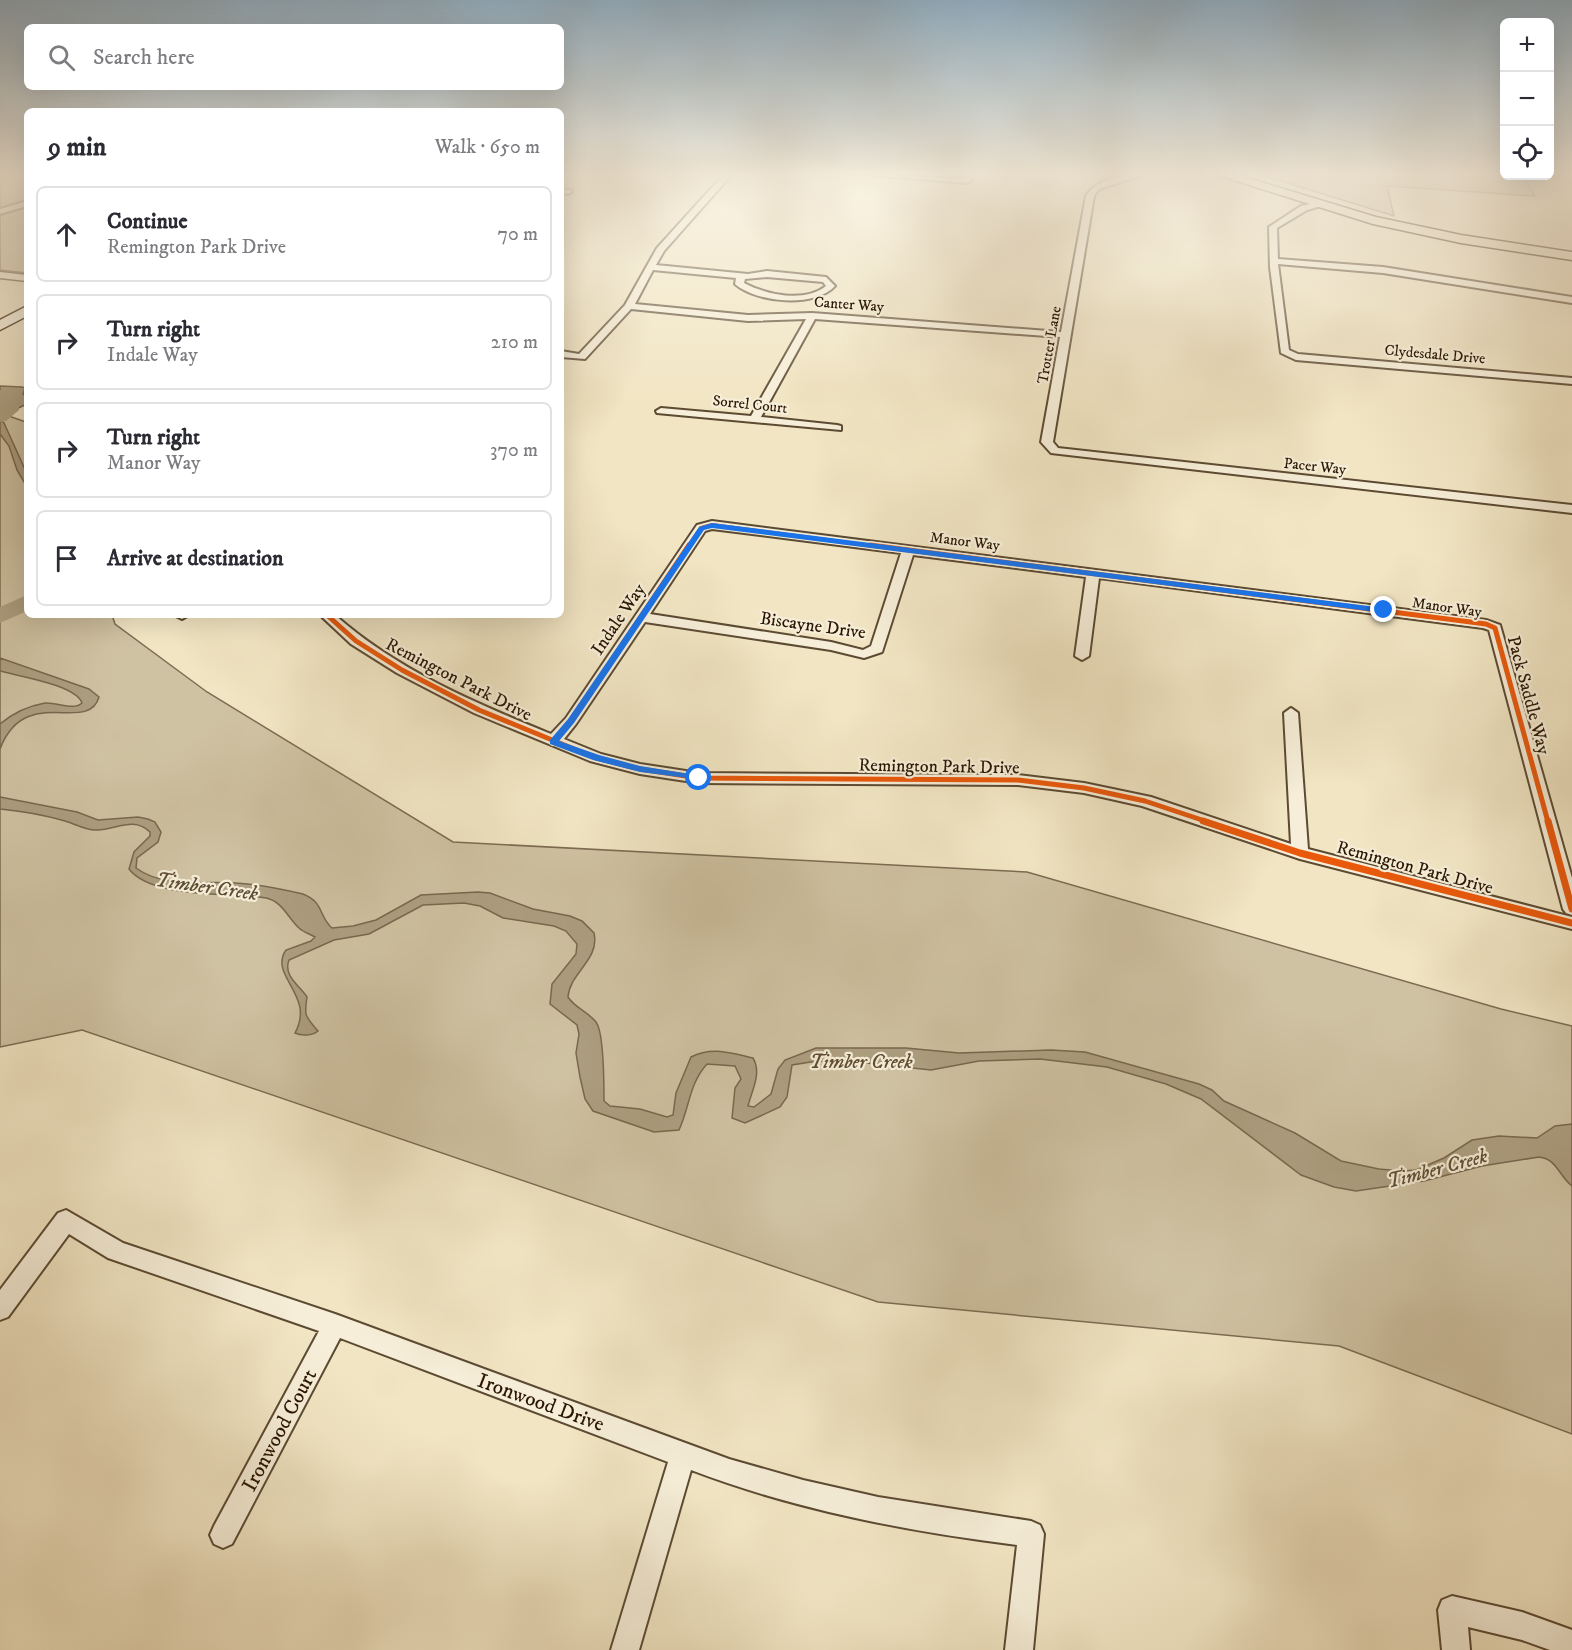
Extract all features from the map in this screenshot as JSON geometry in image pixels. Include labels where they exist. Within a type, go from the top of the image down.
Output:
[{"type":"main road","points":[[1532,250],[1572,256]]},
{"type":"main road","points":[[3,332],[24,313]]},
{"type":"main road","points":[[3,332],[20,331]]},
{"type":"street","points":[[564,354],[581,357],[591,349],[628,306],[660,250]]},
{"type":"street","name":"Trotter Lane","points":[[1054,451],[1047,442],[1082,250]]},
{"type":"street","points":[[1273,250],[1274,261],[1383,270],[1572,300]]},
{"type":"street","name":"Clydesdale Drive","points":[[1274,261],[1284,351],[1296,357],[1572,381]]},
{"type":"street","points":[[650,267],[747,276],[798,276],[826,280],[831,286],[815,296],[759,294],[739,284],[741,277],[747,276]]},
{"type":"street","points":[[0,275],[24,278]]},
{"type":"street","name":"Canter Way","points":[[628,306],[747,318],[812,316],[1067,335]]},
{"type":"street","points":[[755,419],[812,316]]},
{"type":"street","name":"Sorrel Court","points":[[661,411],[837,429]]},
{"type":"street","name":"Pacer Way","points":[[1054,451],[1572,508]]},
{"type":"street","name":"Manor Way","points":[[717,526],[1468,621],[1495,628]]},
{"type":"street","name":"Indale Way","points":[[554,742],[571,721],[701,528],[717,526]]},
{"type":"street","name":"Biscayne Drive","points":[[641,617],[831,646],[864,654],[877,649],[908,551]]},
{"type":"street","points":[[1082,656],[1094,574]]},
{"type":"street","name":"Remington Park Drive","points":[[330,618],[356,642],[402,670],[479,710],[596,758],[640,769],[699,778],[1018,780],[1084,788],[1145,801],[1300,852],[1572,923]]},
{"type":"street","name":"Pack Saddle Way","points":[[1495,628],[1572,909]]},
{"type":"street","points":[[1291,713],[1300,852]]},
{"type":"street","name":"Ironwood Drive","points":[[0,1309],[66,1220],[116,1251],[335,1326],[683,1455],[785,1490],[841,1504],[949,1523],[1031,1534],[1020,1650]]},
{"type":"street","name":"Ironwood Court","points":[[223,1534],[335,1326]]},
{"type":"street","points":[[625,1650],[683,1455]]},
{"type":"street","points":[[1456,1650],[1452,1610],[1522,1626],[1572,1644]]},
{"type":"shaded area","points":[[0,250],[24,250],[24,273],[0,270]]},
{"type":"shaded area","points":[[0,413],[24,421],[24,618],[113,618],[115,624],[207,692],[453,842],[1027,872],[1501,1009],[1572,1026],[1572,1434],[1339,1346],[878,1302],[82,1030],[0,1047]]},
{"type":"water","points":[[0,386],[24,388],[24,405],[8,413],[0,420],[0,416],[10,411],[0,399]]},
{"type":"water","points":[[0,420],[4,423],[24,467],[24,482],[17,470],[9,446],[0,434]]},
{"type":"water","points":[[0,658],[89,689],[99,697],[93,707],[82,712],[39,714],[24,718],[11,729],[0,749],[0,724],[15,713],[45,703],[75,706],[82,703],[69,691],[58,686],[0,671]]},
{"type":"water","points":[[0,797],[77,812],[98,820],[138,817],[148,819],[155,822],[161,832],[158,842],[137,858],[136,868],[171,881],[243,884],[303,894],[315,901],[332,928],[376,920],[421,895],[478,892],[490,893],[533,909],[570,916],[582,921],[594,933],[595,942],[589,959],[570,988],[568,997],[596,1022],[599,1028],[603,1060],[604,1101],[610,1106],[640,1109],[667,1117],[673,1115],[676,1093],[691,1057],[714,1051],[753,1058],[757,1070],[748,1106],[754,1107],[771,1094],[778,1069],[785,1060],[816,1048],[906,1048],[959,1053],[1051,1050],[1085,1052],[1199,1084],[1212,1090],[1224,1101],[1295,1133],[1341,1161],[1379,1169],[1416,1170],[1444,1158],[1472,1140],[1499,1136],[1537,1138],[1555,1126],[1572,1124],[1572,1186],[1554,1164],[1539,1157],[1482,1166],[1424,1181],[1356,1191],[1334,1187],[1301,1175],[1201,1099],[1166,1084],[1107,1067],[1040,1059],[979,1061],[931,1070],[857,1062],[817,1061],[792,1065],[787,1097],[780,1107],[745,1123],[732,1118],[735,1088],[741,1079],[735,1066],[707,1064],[693,1087],[679,1130],[654,1132],[593,1111],[585,1099],[576,1053],[579,1034],[577,1025],[550,1004],[552,984],[576,954],[577,944],[566,931],[554,926],[503,918],[480,906],[464,903],[423,905],[369,934],[334,940],[289,960],[290,976],[307,997],[306,1015],[318,1031],[310,1035],[300,1035],[295,1033],[300,1020],[300,1008],[297,997],[286,978],[282,959],[286,950],[311,941],[315,937],[299,928],[276,903],[266,898],[173,890],[155,885],[140,879],[129,869],[134,852],[150,836],[150,832],[144,827],[131,824],[93,830],[49,817],[0,809]]},
{"type":"waterway","name":"Timber Creek","points":[[0,395],[10,396],[10,410],[0,417]]},
{"type":"waterway","name":"Timber Creek","points":[[0,616],[24,604]]},
{"type":"cycle path","points":[[553,742],[571,721],[701,528],[712,525],[1486,624],[1495,628],[1572,909]]},
{"type":"cycle path","points":[[330,618],[356,641],[402,670],[479,710],[596,758],[640,769],[699,778],[1018,780],[1084,788],[1145,801],[1300,853],[1572,923]]},
{"type":"route","points":[[699,778],[640,769],[596,758],[554,742],[571,721],[701,528],[712,525],[1384,610]]}]
